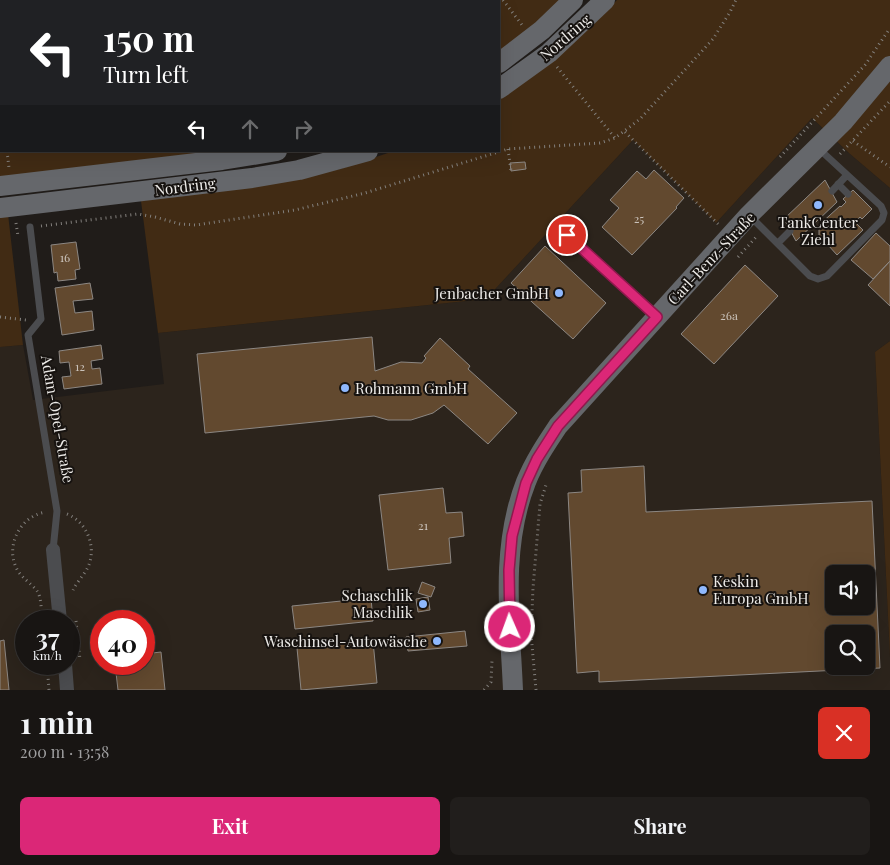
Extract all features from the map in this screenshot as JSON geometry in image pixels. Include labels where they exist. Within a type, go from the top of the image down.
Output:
[{"type":"main road","name":"Nordring","points":[[500,62],[542,30],[574,0]]},
{"type":"main road","name":"Nordring","points":[[500,88],[550,52],[605,0]]},
{"type":"main road","name":"Carl-Benz-Straße","points":[[513,690],[509,570],[512,536],[526,483],[537,459],[558,426],[657,317],[825,154],[890,66]]},
{"type":"main road","name":"Nordring","points":[[5,178],[222,160],[271,152]]},
{"type":"main road","name":"Nordring","points":[[0,208],[252,178],[299,170],[364,152]]},
{"type":"street","name":"Adam-Opel-Straße","points":[[54,550],[59,610]]},
{"type":"street","points":[[66,675],[67,690]]},
{"type":"lane","points":[[756,222],[810,276],[818,279],[826,276],[882,220],[884,210],[825,154]]},
{"type":"lane","points":[[832,190],[847,175]]},
{"type":"lane","points":[[838,184],[848,194]]},
{"type":"lane","name":"Adam-Opel-Straße","points":[[30,227],[42,319],[28,335],[57,510],[54,550]]},
{"type":"lane","points":[[778,243],[790,231]]},
{"type":"lane","points":[[567,235],[657,317]]},
{"type":"path","points":[[503,0],[523,26]]},
{"type":"path","points":[[30,227],[138,214],[180,224],[196,225],[285,212],[365,193],[508,150],[600,143],[626,132],[640,119],[713,39],[736,0]]},
{"type":"path","points":[[556,65],[615,138]]},
{"type":"path","points":[[825,154],[853,141],[890,101]]},
{"type":"path","points":[[626,132],[718,224]]},
{"type":"path","points":[[853,141],[890,167]]},
{"type":"path","points":[[508,150],[510,171]]},
{"type":"path","points":[[5,178],[7,152]]},
{"type":"path","points":[[733,262],[756,222]]},
{"type":"path","points":[[0,317],[30,321]]},
{"type":"path","points":[[536,690],[532,634],[533,588],[540,504],[549,476]]},
{"type":"path","points":[[47,675],[49,690]]},
{"type":"path","points":[[484,690],[491,682]]},
{"type":"shaded area","points":[[500,0],[560,0],[537,22],[500,51]]},
{"type":"shaded area","points":[[617,0],[890,0],[890,188],[812,118],[716,223],[633,140],[486,299],[158,333],[141,201],[340,169],[391,152],[500,152],[500,98],[594,24]]},
{"type":"shaded area","points":[[812,118],[890,188],[890,341],[875,352],[890,690],[0,690],[0,347],[23,345],[33,400],[164,384],[158,333],[486,299],[633,140],[716,223]]},
{"type":"shaded area","points":[[0,152],[211,152],[0,177]]},
{"type":"shaded area","points":[[8,214],[23,345],[0,347],[0,215]]},
{"type":"shaded area","points":[[890,341],[890,657],[875,352]]},
{"type":"building","points":[[525,162],[526,169],[511,171],[510,163]]},
{"type":"building","points":[[654,170],[684,198],[677,208],[632,255],[602,227],[619,208],[610,200],[637,171],[646,179]]},
{"type":"building","points":[[825,180],[837,202],[796,241],[784,219]]},
{"type":"building","points":[[853,190],[872,209],[862,219],[860,217],[855,222],[863,230],[837,255],[819,235],[819,225],[846,202],[843,199]]},
{"type":"building","points":[[876,233],[890,246],[890,261],[873,279],[851,260]]},
{"type":"building","points":[[76,242],[80,269],[75,270],[76,279],[58,281],[57,272],[54,273],[51,245]]},
{"type":"building","name":"Jenbacher GmbH","points":[[545,246],[606,303],[573,339],[511,283]]},
{"type":"building","points":[[890,261],[890,306],[868,285]]},
{"type":"building","points":[[745,265],[778,296],[714,364],[681,334]]},
{"type":"building","points":[[90,283],[93,299],[73,301],[75,313],[92,311],[94,330],[62,335],[55,288]]},
{"type":"building","name":"Rohmann GmbH","points":[[372,337],[375,371],[401,362],[422,363],[426,358],[424,356],[440,338],[470,366],[468,369],[517,413],[488,444],[444,405],[433,413],[411,420],[388,420],[374,416],[205,433],[197,354]]},
{"type":"building","points":[[101,345],[103,359],[91,361],[92,369],[100,368],[102,384],[64,389],[62,377],[71,376],[69,362],[60,363],[59,351]]},
{"type":"building","name":"Keskin Europa GmbH","points":[[644,466],[646,512],[872,501],[880,668],[875,668],[875,625],[825,625],[825,671],[599,682],[599,671],[577,673],[568,493],[582,492],[581,470]]},
{"type":"building","points":[[443,488],[446,513],[462,512],[464,536],[449,538],[451,563],[388,570],[379,495]]},
{"type":"building","points":[[422,582],[435,587],[431,597],[418,593]]},
{"type":"building","name":"Schaschlik Maschlik","points":[[428,597],[430,610],[418,612],[416,599]]},
{"type":"building","points":[[371,598],[373,621],[295,629],[292,606]]},
{"type":"building","name":"Waschinsel-Autowäsche","points":[[465,631],[467,646],[408,651],[406,637]]},
{"type":"building","points":[[4,640],[9,690],[0,690],[0,641]]},
{"type":"building","points":[[373,641],[377,683],[301,690],[297,648]]},
{"type":"building","points":[[161,652],[165,690],[118,690],[116,675],[155,675],[155,653]]},
{"type":"place","name":"TankCenter Ziehl","points":[[818,205]]},
{"type":"place","name":"Jenbacher GmbH","points":[[559,293]]},
{"type":"place","name":"Rohmann GmbH","points":[[345,388]]},
{"type":"place","name":"Keskin Europa GmbH","points":[[703,590]]},
{"type":"place","name":"Schaschlik Maschlik","points":[[423,604]]},
{"type":"place","name":"Waschinsel-Autowäsche","points":[[437,641]]},
{"type":"route","points":[[510,627],[509,570],[512,536],[526,483],[537,459],[558,426],[657,317],[567,235]]}]
